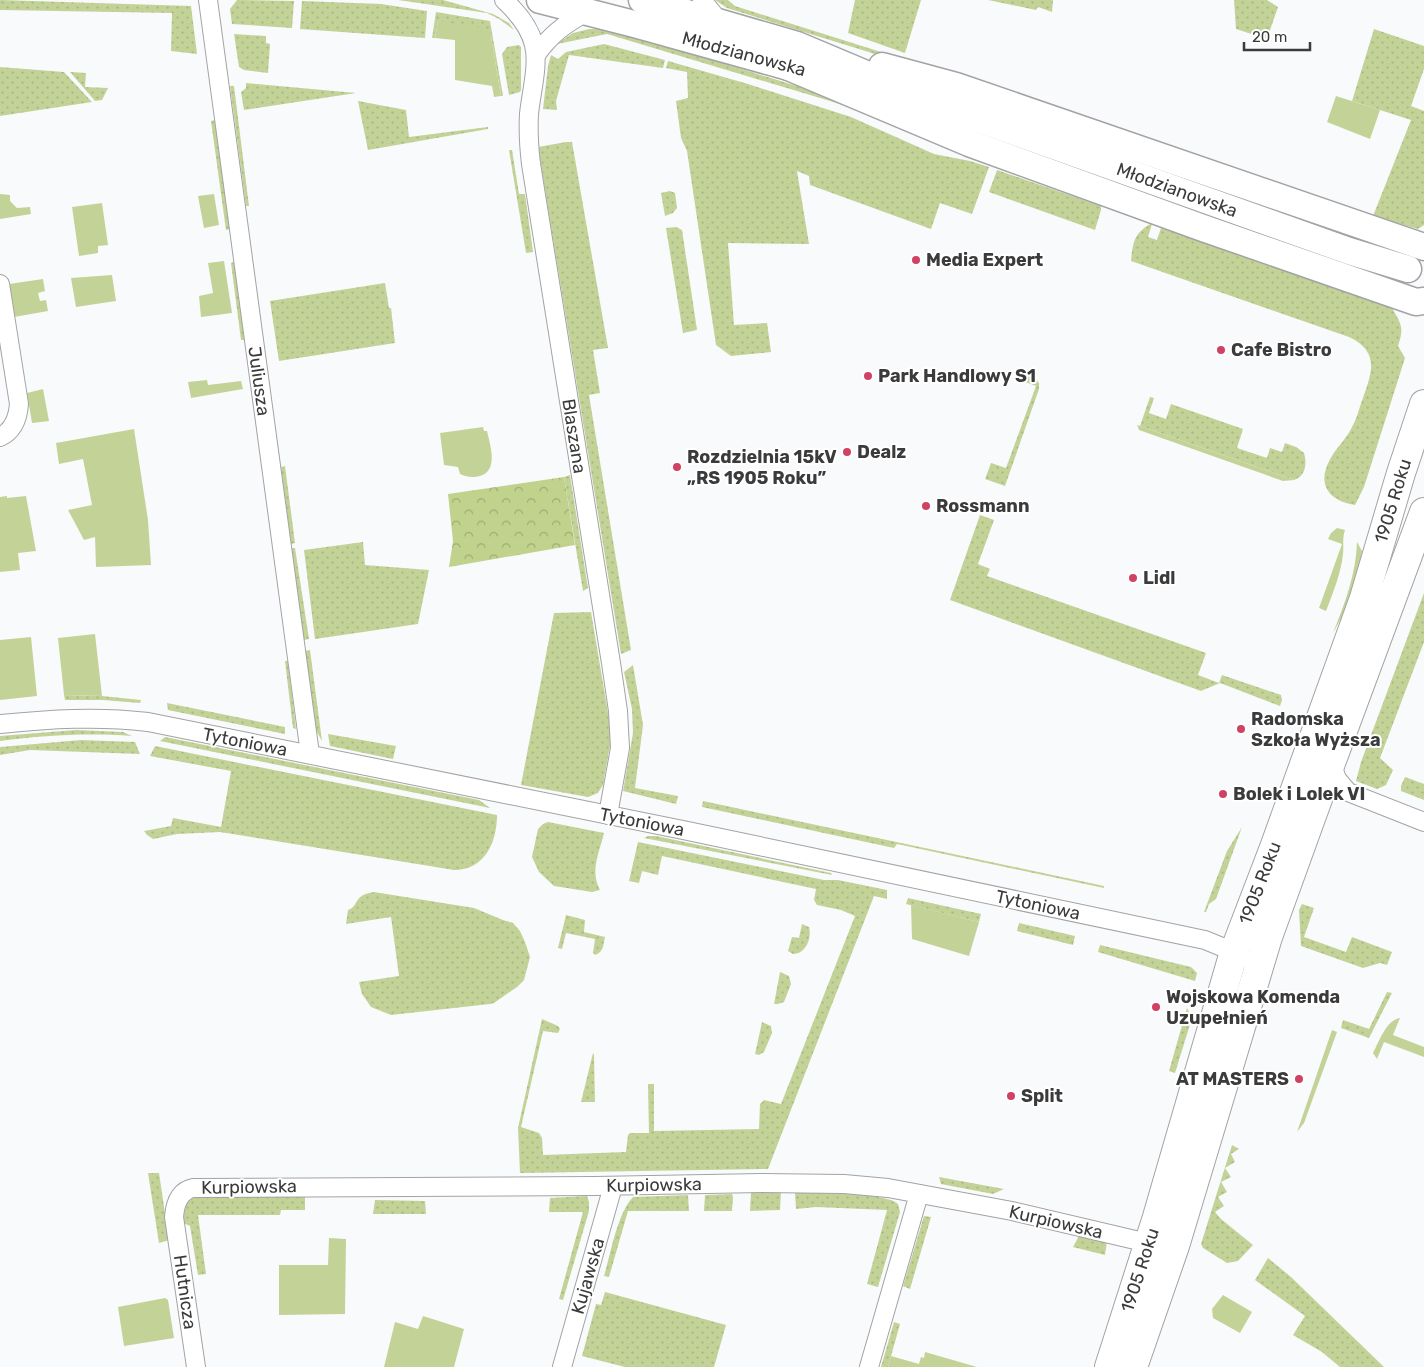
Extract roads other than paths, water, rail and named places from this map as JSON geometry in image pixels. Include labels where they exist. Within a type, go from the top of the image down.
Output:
[{"type":"main road","name":"Młodzianowska","points":[[540,0],[791,56],[947,108],[1349,251],[1408,269]]},
{"type":"main road","name":"Młodzianowska","points":[[642,0],[722,24],[791,56]]},
{"type":"main road","points":[[791,56],[956,86],[1424,247]]},
{"type":"main road","points":[[791,56],[970,143],[1421,305]]},
{"type":"main road","name":"1905 Roku","points":[[1109,1367],[1148,1243],[1234,952],[1275,845],[1364,598],[1424,404]]},
{"type":"main road","name":"1905 Roku","points":[[1133,1367],[1175,1246],[1268,937],[1331,763],[1419,545],[1424,512]]},
{"type":"street","name":"Blaszana","points":[[504,0],[517,13],[525,26],[534,43],[536,56],[529,126],[531,164],[620,733],[619,758],[608,815]]},
{"type":"street","points":[[702,0],[722,24]]},
{"type":"street","name":"Juliusza","points":[[208,3],[310,754]]},
{"type":"street","points":[[536,56],[550,37],[562,26],[587,12]]},
{"type":"street","points":[[0,284],[19,412],[12,428],[0,437]]},
{"type":"street","name":"Tytoniowa","points":[[0,724],[54,719],[116,718],[148,722],[608,815],[1196,938],[1209,941],[1234,952]]},
{"type":"street","points":[[1331,763],[1337,779],[1348,792],[1424,822]]},
{"type":"street","points":[[1315,807],[1328,799],[1348,792]]},
{"type":"street","points":[[1234,952],[1239,955],[1247,967],[1252,992]]},
{"type":"street","name":"Kurpiowska","points":[[174,1218],[174,1209],[181,1194],[187,1189],[193,1188],[613,1186],[762,1183],[844,1184],[919,1194],[1012,1211],[1148,1243]]},
{"type":"street","name":"Kujawska","points":[[562,1367],[613,1186]]},
{"type":"street","points":[[869,1367],[919,1194]]},
{"type":"street","name":"Hutnicza","points":[[174,1218],[196,1367]]},
{"type":"place","name":"Media Expert","points":[[916,260]]},
{"type":"place","name":"Cafe Bistro","points":[[1221,350]]},
{"type":"place","name":"Park Handlowy S1","points":[[868,376]]},
{"type":"place","name":"Dealz","points":[[847,452]]},
{"type":"place","name":"Rozdzielnia 15kV „RS 1905 Roku”","points":[[677,467]]},
{"type":"place","name":"Rossmann","points":[[926,506]]},
{"type":"place","name":"Lidl","points":[[1133,578]]},
{"type":"place","name":"Radomska Szkoła Wyższa","points":[[1241,729]]},
{"type":"place","name":"Bolek i Lolek VI","points":[[1223,794]]},
{"type":"place","name":"Wojskowa Komenda Uzupełnień","points":[[1156,1007]]},
{"type":"place","name":"AT MASTERS","points":[[1299,1079]]},
{"type":"place","name":"Split","points":[[1011,1096]]}]
